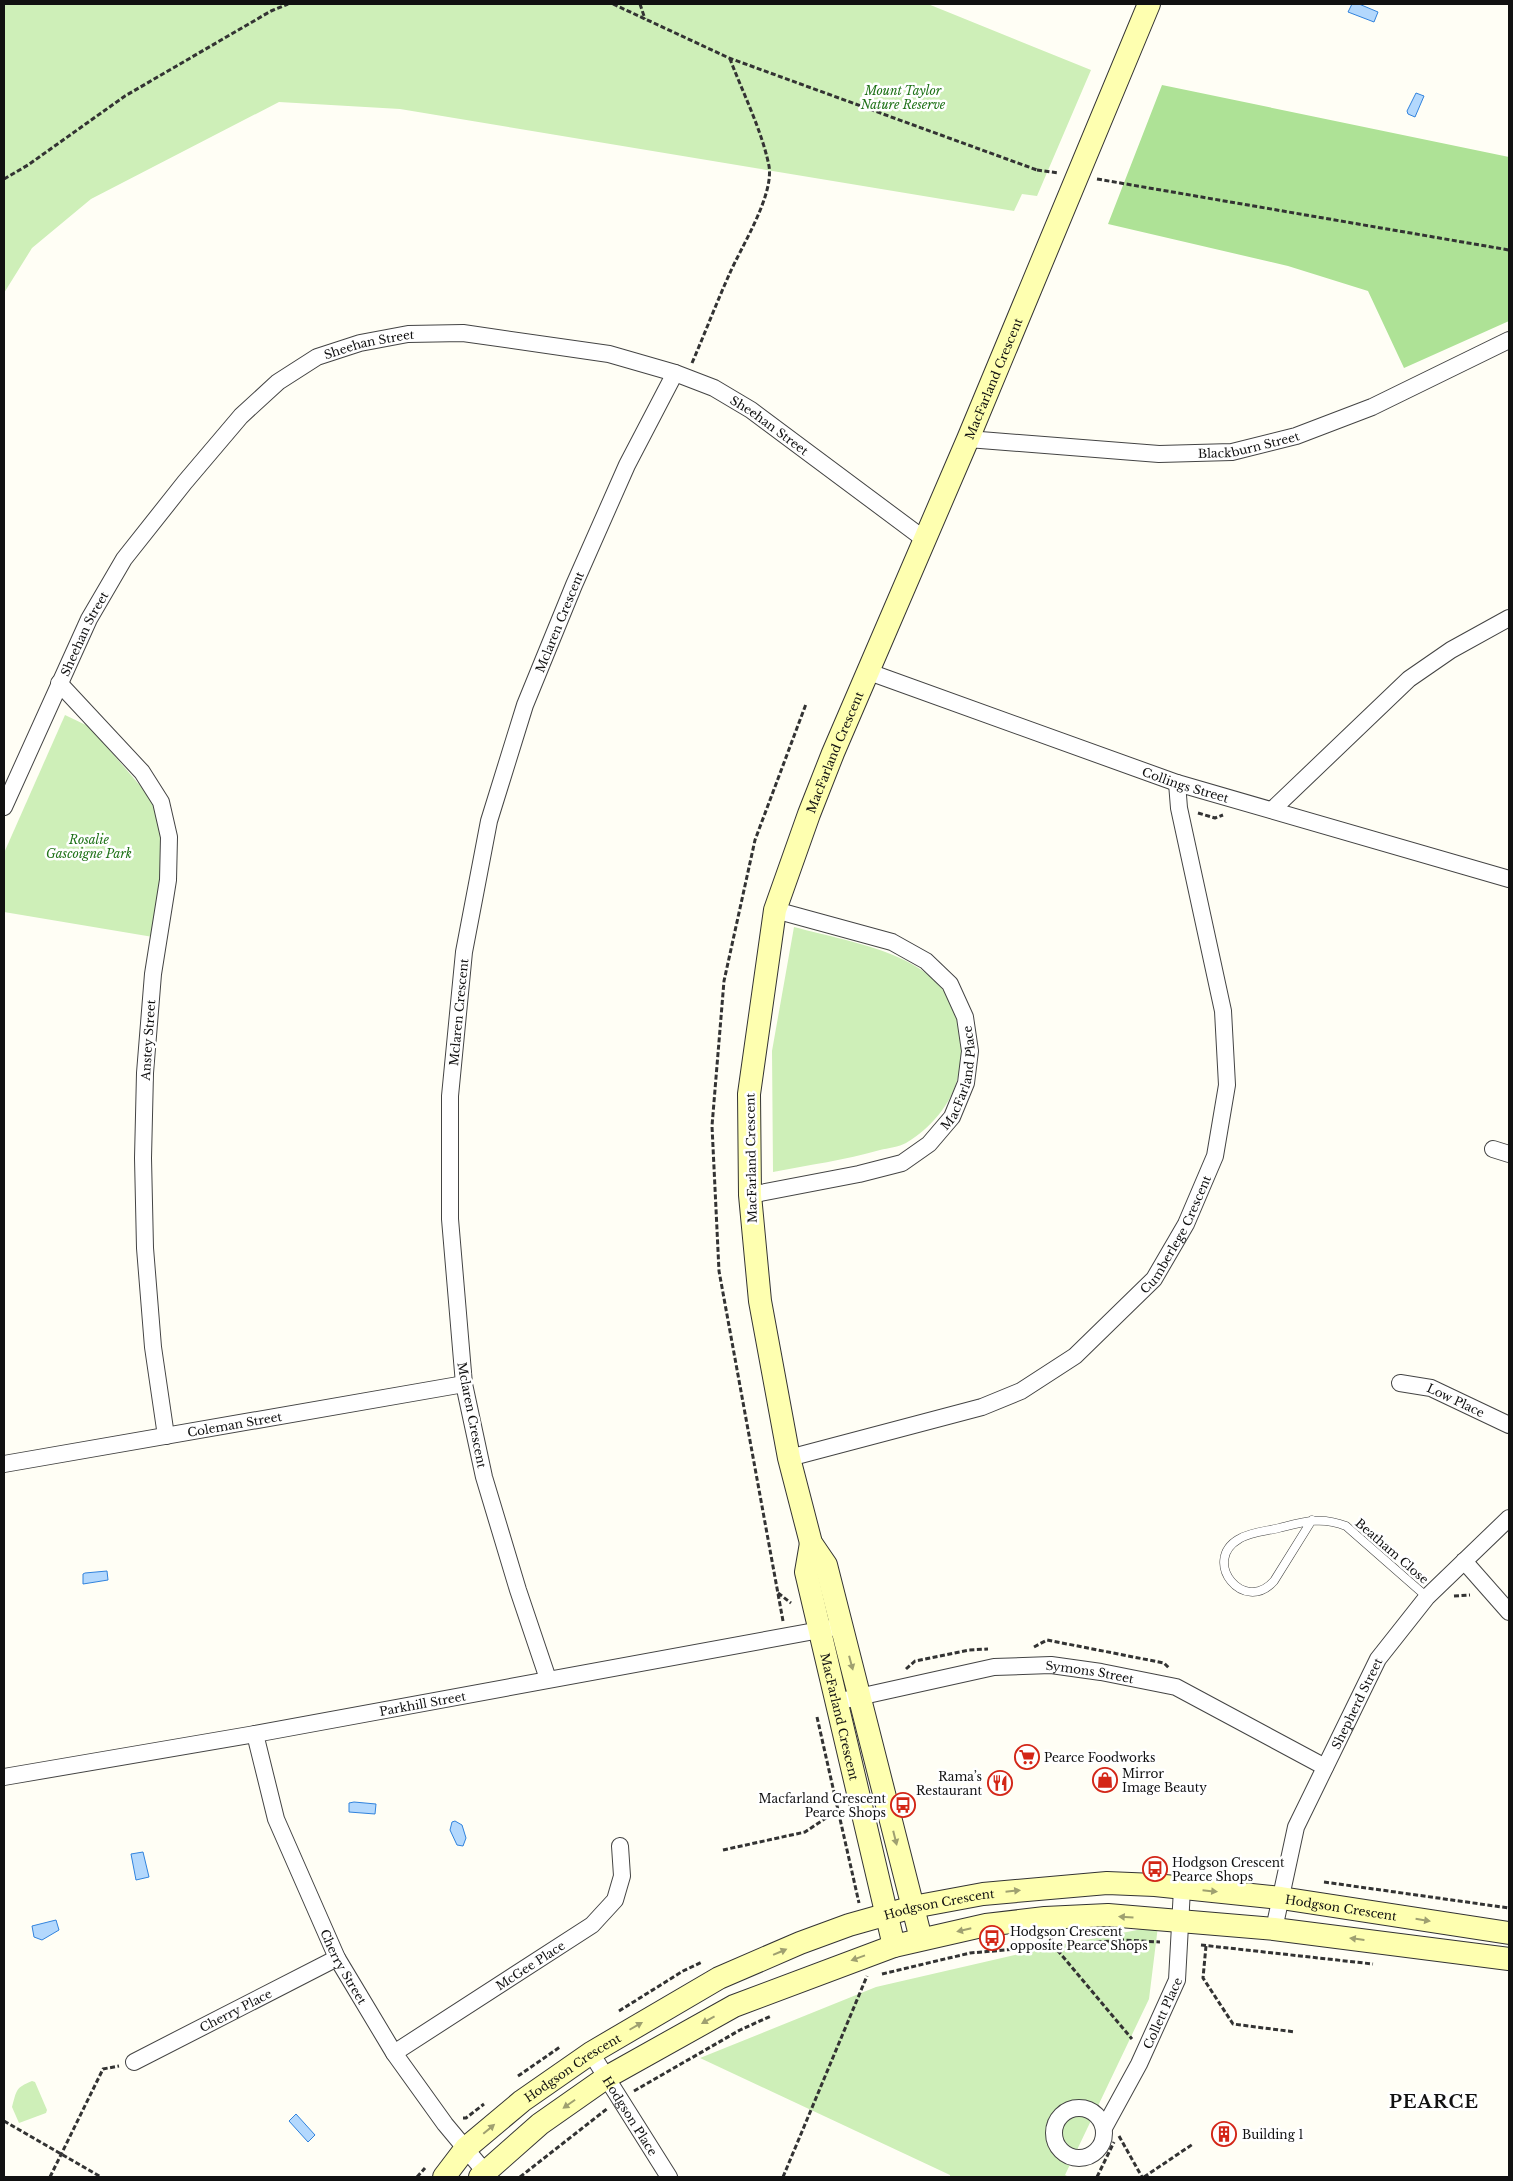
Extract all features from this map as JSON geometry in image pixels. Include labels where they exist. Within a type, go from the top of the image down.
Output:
[{"type":"street","name":"MacFarland Crescent","points":[[894,1946],[836,1702],[826,1565],[811,1543],[789,1458],[760,1301],[750,1196],[749,1094],[774,910],[809,814],[924,538],[968,439],[1148,4]]},
{"type":"street","name":"Sheehan Street","points":[[4,807],[89,619],[124,559],[240,416],[278,382],[317,357],[360,343],[408,334],[462,333],[609,354],[680,375],[714,388],[751,410],[924,538]]},
{"type":"street","name":"Blackburn Street","points":[[968,439],[1159,454],[1232,452],[1296,436],[1372,407],[1509,340]]},
{"type":"street","name":"Mclaren Crescent","points":[[548,1679],[518,1590],[484,1477],[464,1384],[450,1219],[450,1096],[464,952],[489,822],[525,705],[574,585],[627,465],[680,375]]},
{"type":"street","points":[[1272,810],[1410,679],[1451,650],[1509,618]]},
{"type":"street","name":"Collings Street","points":[[869,672],[1177,783],[1509,879]]},
{"type":"street","name":"Anstey Street","points":[[59,683],[142,772],[161,802],[169,836],[168,880],[152,984],[145,1073],[143,1158],[144,1248],[152,1347],[166,1436]]},
{"type":"street","name":"Cumberlege Crescent","points":[[789,1458],[982,1407],[1021,1390],[1075,1356],[1154,1279],[1186,1224],[1215,1156],[1227,1085],[1223,1011],[1179,808],[1177,783]]},
{"type":"street","name":"MacFarland Place","points":[[750,1196],[859,1174],[902,1163],[929,1144],[952,1117],[966,1083],[970,1051],[965,1016],[950,984],[926,961],[892,942],[774,910]]},
{"type":"street","points":[[1493,1149],[1509,1154]]},
{"type":"street","name":"Low Place","points":[[1400,1383],[1431,1388],[1509,1425]]},
{"type":"street","name":"Coleman Street","points":[[4,1464],[464,1384]]},
{"type":"street","name":"Shepherd Street","points":[[1274,1929],[1296,1827],[1378,1659],[1427,1597],[1509,1518]]},
{"type":"street","points":[[1464,1561],[1509,1612]]},
{"type":"street","name":"MacFarland Crescent","points":[[830,1629],[860,1697],[921,1939]]},
{"type":"street","name":"Parkhill Street","points":[[4,1777],[255,1734],[830,1629]]},
{"type":"street","name":"Symons Street","points":[[836,1702],[994,1667],[1051,1665],[1101,1672],[1176,1687],[1326,1767]]},
{"type":"street","name":"Cherry Street","points":[[255,1734],[276,1819],[337,1958],[394,2053],[466,2148],[483,2174]]},
{"type":"street","name":"McGee Place","points":[[394,2053],[592,1924],[615,1900],[622,1876],[620,1846]]},
{"type":"street","name":"Hodgson Crescent","points":[[444,2177],[466,2148],[522,2101],[592,2053],[720,1978],[800,1943],[886,1914],[913,1907],[982,1894],[1107,1883],[1281,1898],[1509,1933]]},
{"type":"street","name":"Collett Place","points":[[1111,2131],[1177,1980],[1182,1888]]},
{"type":"street","points":[[483,2174],[540,2124],[607,2077],[734,2006],[894,1946],[986,1925],[1045,1918],[1108,1916],[1180,1932],[1274,1929],[1509,1960]]},
{"type":"street","name":"Cherry Place","points":[[134,2062],[337,1958]]},
{"type":"street","name":"Hodgson Place","points":[[592,2053],[669,2177]]},
{"type":"lane","name":"Beatham Close","points":[[1312,1520],[1274,1581],[1268,1587],[1254,1592],[1245,1591],[1230,1580],[1224,1567],[1225,1558],[1228,1549],[1238,1539],[1312,1520],[1338,1523],[1346,1526],[1427,1597]]},
{"type":"path","points":[[4,179],[28,165],[125,96],[271,11],[288,4]]},
{"type":"path","points":[[613,4],[730,58],[1043,171]]},
{"type":"path","points":[[640,4],[645,18]]},
{"type":"path","points":[[680,375],[759,213],[767,186],[769,168],[767,158],[730,58]]},
{"type":"path","points":[[1037,170],[1509,250]]},
{"type":"path","points":[[778,1593],[793,1604]]},
{"type":"path","points":[[1448,1596],[1473,1594],[1487,1605],[1496,1597]]},
{"type":"path","points":[[784,1624],[789,1620]]},
{"type":"path","points":[[723,1850],[805,1832],[838,1810]]},
{"type":"path","points":[[1319,1881],[1509,1908]]},
{"type":"path","points":[[1045,1918],[1054,1946],[1144,2053]]},
{"type":"path","points":[[858,1981],[970,1953],[1124,1940],[1180,1932],[1206,1946],[1380,1965]]},
{"type":"path","points":[[1206,1946],[1203,1978],[1233,2024],[1295,2032]]},
{"type":"path","points":[[782,2177],[867,1978]]},
{"type":"path","points":[[520,2177],[620,2098],[740,2030],[772,2015]]},
{"type":"path","points":[[50,2177],[103,2069],[134,2062]]},
{"type":"path","points":[[4,2121],[101,2177]]},
{"type":"path","points":[[1097,2177],[1111,2131]]},
{"type":"path","points":[[1144,2177],[1192,2144]]},
{"type":"green space","name":"Mount Taylor Nature Reserve","points":[[4,4],[928,4],[1091,70],[1037,196],[1022,194],[1014,211],[400,109],[279,102],[91,199],[32,248],[4,293]]},
{"type":"green space","points":[[1162,85],[1509,157],[1509,321],[1404,368],[1368,291],[1288,266],[1108,224]]},
{"type":"green space","name":"Rosalie Gascoigne Park","points":[[65,715],[90,727],[154,802],[165,837],[153,937],[4,912],[4,853]]},
{"type":"green space","points":[[794,927],[855,942],[884,952],[912,964],[934,980],[951,1002],[960,1030],[960,1066],[954,1090],[942,1110],[926,1128],[906,1143],[854,1157],[773,1172],[772,1051]]},
{"type":"green space","points":[[1158,1926],[1149,1999],[1065,2175],[1069,2177],[950,2177],[950,2175],[700,2058],[876,1987],[1054,1946]]},
{"type":"green space","points":[[32,2081],[35,2082],[47,2110],[46,2113],[19,2123],[12,2107],[15,2097],[22,2086]]},
{"type":"water","points":[[1352,4],[1359,4],[1378,12],[1374,22],[1348,12]]},
{"type":"water","points":[[1416,93],[1424,96],[1415,117],[1408,114],[1407,111]]},
{"type":"water","points":[[107,1571],[108,1580],[83,1584],[83,1574]]},
{"type":"water","points":[[349,1803],[376,1804],[375,1814],[349,1812]]},
{"type":"water","points":[[455,1821],[462,1825],[466,1838],[463,1846],[457,1845],[450,1830],[452,1822]]},
{"type":"water","points":[[143,1852],[149,1877],[136,1880],[131,1854]]},
{"type":"water","points":[[56,1920],[59,1930],[42,1940],[34,1937],[32,1926]]},
{"type":"water","points":[[296,2114],[315,2135],[308,2142],[289,2121]]},
{"type":"place","name":"Pearce Foodworks","points":[[1027,1757]]},
{"type":"place","name":"Mirror Image Beauty","points":[[1105,1780]]},
{"type":"place","name":"Rama’s Restaurant","points":[[1000,1783]]},
{"type":"place","name":"Macfarland Crescent Pearce Shops","points":[[903,1805]]},
{"type":"place","name":"Hodgson Crescent Pearce Shops","points":[[1155,1869]]},
{"type":"place","name":"Hodgson Crescent opposite Pearce Shops","points":[[992,1938]]},
{"type":"place","name":"Building 1","points":[[1224,2134]]},
{"type":"district","name":"PEARCE","points":[[1434,2102]]}]
